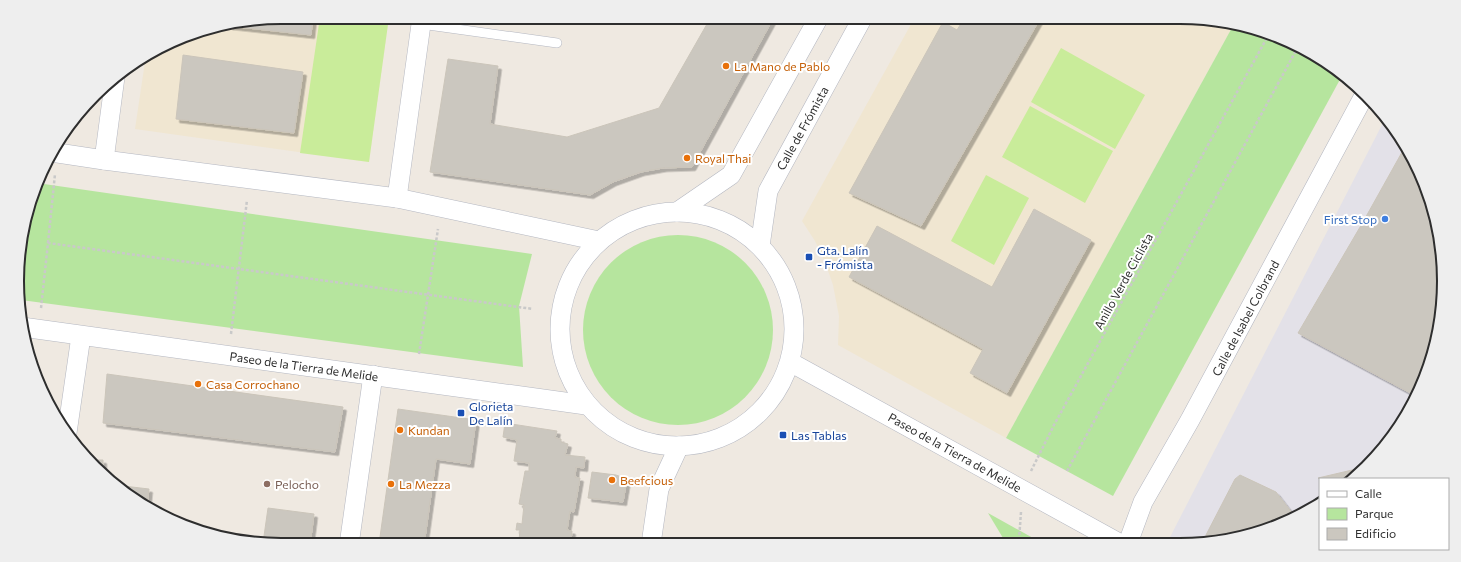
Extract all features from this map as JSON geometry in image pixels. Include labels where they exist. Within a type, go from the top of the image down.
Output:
[{"type":"street","points":[[396,198],[421,24]]},
{"type":"street","points":[[678,212],[731,174],[815,24]]},
{"type":"street","name":"Calle de Frómista","points":[[760,246],[768,191],[859,24]]},
{"type":"street","points":[[104,160],[114,87]]},
{"type":"street","name":"Calle de Isabel Colbrand","points":[[1130,538],[1144,502],[1190,420],[1362,99]]},
{"type":"street","points":[[58,153],[396,198],[599,241]]},
{"type":"street","points":[[678,212],[708,215],[736,227],[760,246],[780,271],[791,301],[794,333],[790,362],[780,387],[759,412],[738,429],[715,440],[679,446],[643,442],[612,427],[586,405],[568,374],[559,339],[562,303],[576,269],[599,241],[622,225],[649,215],[678,212]]},
{"type":"street","name":"Paseo de la Tierra de Melide","points":[[28,328],[586,405]]},
{"type":"street","points":[[68,425],[81,336]]},
{"type":"street","name":"Paseo de la Tierra de Melide","points":[[790,362],[1110,538]]},
{"type":"street","points":[[350,538],[373,375]]},
{"type":"street","points":[[652,538],[659,489],[679,446]]},
{"type":"lane","points":[[440,24],[557,43]]},
{"type":"path","name":"Anillo Verde Ciclista","points":[[1019,538],[1022,489],[1054,425],[1267,40]]},
{"type":"path","points":[[1067,471],[1295,52]]},
{"type":"path","points":[[41,309],[55,174]]},
{"type":"path","points":[[231,334],[247,200]]},
{"type":"path","points":[[419,354],[438,229]]},
{"type":"path","points":[[48,243],[533,309]]},
{"type":"shaded area","points":[[281,24],[388,24],[369,162],[135,129],[145,63],[183,44],[214,33],[247,26]]},
{"type":"shaded area","points":[[911,24],[1180,24],[1214,26],[1231,29],[1006,438],[838,345],[839,316],[833,285],[825,262],[815,241],[802,221]]},
{"type":"shaded area","points":[[1383,123],[1403,153],[1417,183],[1428,214],[1435,247],[1437,281],[1435,315],[1432,331],[1423,364],[1403,410],[1384,437],[1362,463],[1344,478],[1319,478],[1319,497],[1308,504],[1278,518],[1247,529],[1214,536],[1170,538]]},
{"type":"green space","points":[[319,24],[388,24],[369,162],[300,153]]},
{"type":"green space","points":[[1231,29],[1263,38],[1294,51],[1323,67],[1340,80],[1113,496],[1006,438]]},
{"type":"green space","points":[[1061,48],[1145,95],[1115,149],[1031,102]]},
{"type":"green space","points":[[1030,106],[1113,151],[1085,203],[1002,157]]},
{"type":"green space","points":[[986,175],[1029,198],[994,265],[951,241]]},
{"type":"green space","points":[[44,184],[532,254],[519,306],[523,367],[25,301],[24,281],[26,247],[38,198]]},
{"type":"green space","points":[[678,235],[696,237],[714,242],[731,251],[745,263],[757,277],[766,294],[771,312],[773,330],[771,348],[766,366],[757,383],[745,397],[731,409],[714,418],[696,423],[678,425],[660,423],[642,418],[625,409],[611,397],[599,383],[590,366],[585,348],[583,330],[585,312],[590,294],[599,277],[611,263],[625,251],[642,242],[660,237]]},
{"type":"green space","points":[[988,513],[1033,538],[1003,538]]},
{"type":"building","points":[[281,24],[312,24],[311,35],[240,27]]},
{"type":"building","points":[[707,24],[770,24],[692,167],[663,168],[641,172],[613,182],[590,195],[430,172],[448,59],[498,66],[490,124],[567,137],[659,108]]},
{"type":"building","points":[[942,24],[946,24],[957,30],[961,24],[1037,24],[921,226],[849,193]]},
{"type":"building","points":[[183,55],[303,72],[294,133],[176,119]]},
{"type":"building","points":[[1402,152],[1417,183],[1428,214],[1435,247],[1437,281],[1435,315],[1432,331],[1423,364],[1411,393],[1298,333]]},
{"type":"building","points":[[1034,209],[1091,240],[1007,393],[970,373],[983,349],[849,277],[877,226],[992,287]]},
{"type":"building","points":[[107,374],[343,407],[335,452],[103,423]]},
{"type":"building","points":[[398,409],[476,420],[470,464],[436,459],[425,538],[380,538]]},
{"type":"building","points":[[505,423],[557,431],[555,438],[561,439],[561,442],[568,444],[565,455],[585,457],[584,468],[576,467],[575,477],[580,478],[574,512],[570,511],[567,530],[572,531],[571,538],[519,538],[520,530],[516,530],[517,523],[522,524],[524,505],[519,504],[525,471],[529,471],[529,463],[514,461],[517,440],[503,437]]},
{"type":"building","points":[[96,460],[103,460],[103,466]]},
{"type":"building","points":[[1354,470],[1344,478],[1318,478]]},
{"type":"building","points":[[592,472],[616,475],[627,479],[623,502],[588,498]]},
{"type":"building","points":[[1240,475],[1276,492],[1291,512],[1247,529],[1206,536],[1235,479]]},
{"type":"building","points":[[127,486],[149,489],[148,501]]},
{"type":"building","points":[[268,508],[314,514],[311,538],[264,537]]},
{"type":"place","name":"La Mano de Pablo","points":[[726,66]]},
{"type":"place","name":"Royal Thai","points":[[687,158]]},
{"type":"place","name":"First Stop","points":[[1385,219]]},
{"type":"place","name":"Gta. Lalín - Frómista","points":[[809,257]]},
{"type":"place","name":"Casa Corrochano","points":[[198,384]]},
{"type":"place","name":"Glorieta De Lalín","points":[[461,413]]},
{"type":"place","name":"Kundan","points":[[400,430]]},
{"type":"place","name":"Las Tablas","points":[[783,435]]},
{"type":"place","name":"Beefcious","points":[[612,480]]},
{"type":"place","name":"Pelocho","points":[[267,484]]},
{"type":"place","name":"La Mezza","points":[[391,484]]}]
